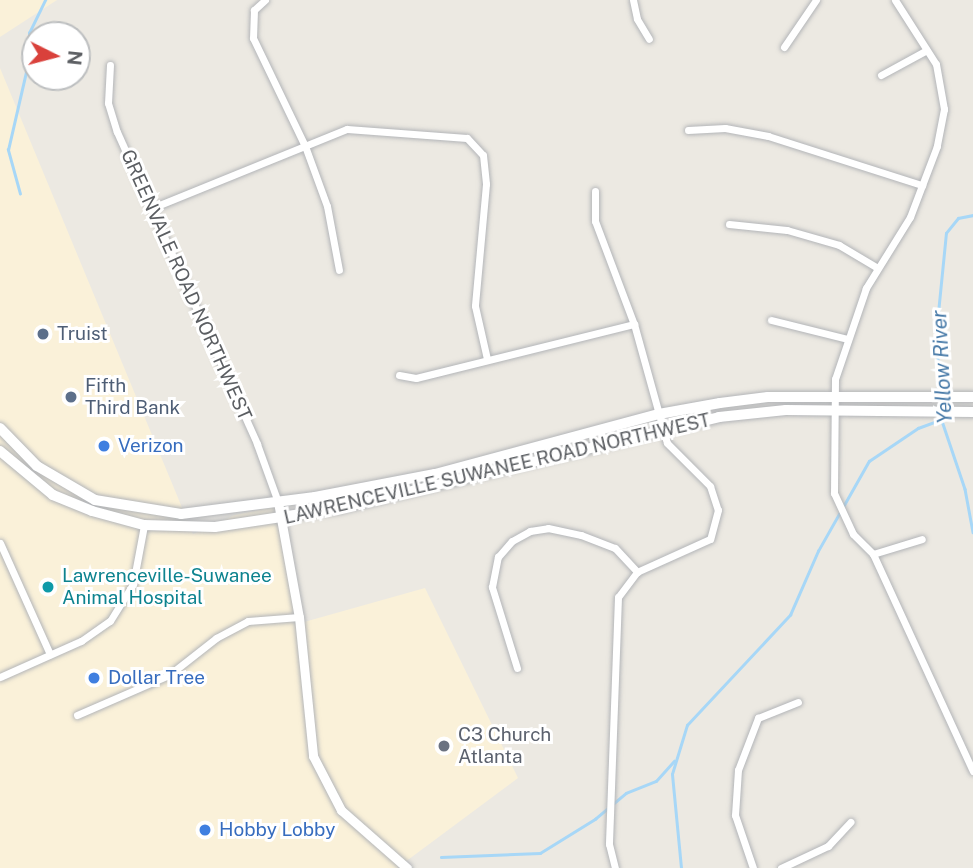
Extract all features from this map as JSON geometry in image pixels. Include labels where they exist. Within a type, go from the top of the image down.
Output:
[{"type":"main road","name":"LAWRENCEVILLE SUWANEE ROAD NORTHWEST","points":[[0,428],[29,459],[67,487],[122,508],[189,514],[278,502],[435,474],[659,414],[768,397],[973,397]]},
{"type":"main road","name":"LAWRENCEVILLE SUWANEE ROAD NORTHWEST","points":[[0,451],[53,495],[144,525],[192,528],[282,520],[663,429],[736,415],[973,412]]},
{"type":"street","points":[[265,0],[254,10],[253,38],[305,146],[327,206],[340,270]]},
{"type":"street","points":[[633,0],[637,19],[649,39]]},
{"type":"street","points":[[784,47],[816,0]]},
{"type":"street","points":[[895,0],[936,64],[944,109],[910,217],[876,267],[847,339],[833,397],[834,494],[853,534],[873,554],[973,771]]},
{"type":"street","points":[[881,75],[927,50]]},
{"type":"street","name":"GREENVALE ROAD NORTHWEST","points":[[110,65],[108,103],[278,502]]},
{"type":"street","points":[[152,208],[348,129],[467,138],[483,155],[486,184],[475,306],[487,359]]},
{"type":"street","points":[[688,130],[748,132],[922,185]]},
{"type":"street","points":[[595,191],[595,220],[634,324],[670,449],[710,486],[716,498],[716,524],[710,539],[700,546],[637,572],[618,597],[609,844],[615,868]]},
{"type":"street","points":[[729,224],[787,230],[839,245],[876,267]]},
{"type":"street","points":[[771,320],[847,339]]},
{"type":"street","points":[[399,375],[416,378],[634,324]]},
{"type":"street","points":[[278,502],[299,617],[306,725],[324,782],[352,822],[407,868]]},
{"type":"street","points":[[0,677],[92,636],[120,610],[136,574],[144,525]]},
{"type":"street","points":[[517,668],[492,587],[498,557],[512,541],[530,531],[548,528],[581,535],[615,548],[637,572]]},
{"type":"street","points":[[873,554],[922,539]]},
{"type":"street","points":[[0,543],[50,654]]},
{"type":"street","points":[[77,715],[169,675],[216,638],[248,621],[299,617]]},
{"type":"street","points":[[753,868],[735,815],[737,770],[758,718],[798,702]]},
{"type":"street","points":[[781,868],[828,846],[850,822]]},
{"type":"shaded area","points":[[0,0],[57,0],[21,21],[0,37]]},
{"type":"shaded area","points":[[0,68],[193,534],[235,515],[284,505],[297,624],[425,588],[518,778],[397,868],[0,868]]},
{"type":"waterway","points":[[20,194],[8,150],[29,59],[29,33],[45,0]]},
{"type":"waterway","name":"Yellow River","points":[[938,394],[937,323],[946,233],[958,218],[973,215]]},
{"type":"waterway","name":"Yellow River","points":[[940,415],[965,489],[973,532]]},
{"type":"waterway","points":[[681,868],[672,774],[687,725],[790,615],[818,551],[869,461],[918,428],[940,420]]},
{"type":"waterway","points":[[441,857],[540,853],[595,819],[626,793],[656,781],[674,761]]},
{"type":"place","name":"Truist","points":[[43,334]]},
{"type":"place","name":"Fifth Third Bank","points":[[71,397]]},
{"type":"place","name":"Verizon","points":[[104,446]]},
{"type":"place","name":"Lawrenceville-Suwanee Animal Hospital","points":[[48,587]]},
{"type":"place","name":"Dollar Tree","points":[[94,678]]},
{"type":"place","name":"C3 Church Atlanta","points":[[444,746]]},
{"type":"place","name":"Hobby Lobby","points":[[205,830]]}]
